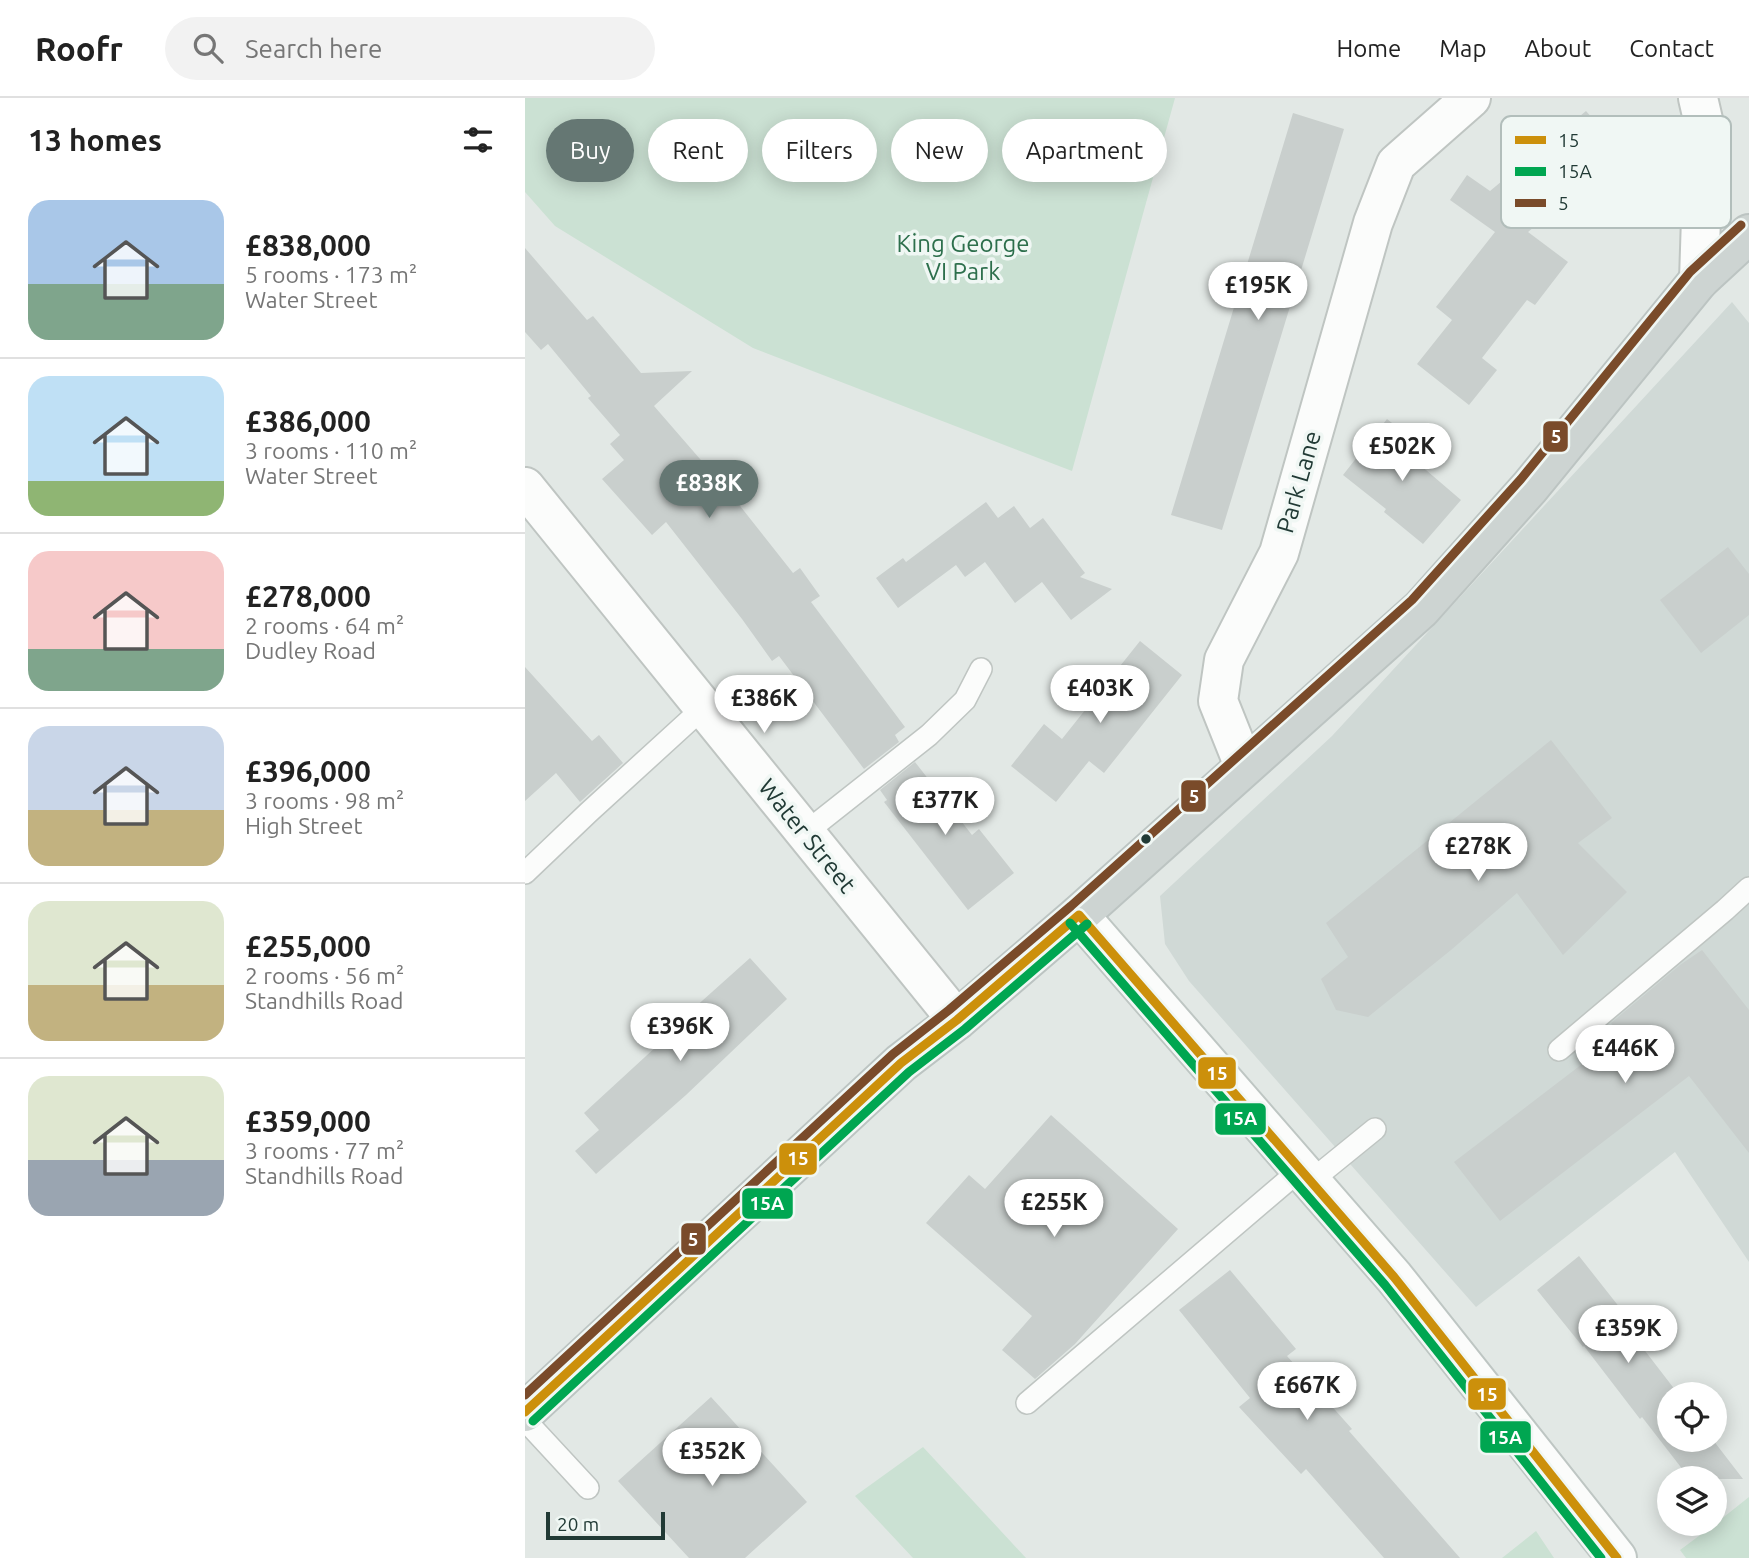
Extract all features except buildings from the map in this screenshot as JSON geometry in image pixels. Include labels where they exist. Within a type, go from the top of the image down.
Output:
[{"type":"main road","points":[[525,1412],[901,1063],[957,1020],[1079,915],[1421,609],[1530,487],[1699,280],[1749,234]]},
{"type":"street","name":"Park Lane","points":[[1244,766],[1218,701],[1224,660],[1279,553],[1373,223],[1396,164],[1471,98]]},
{"type":"street","points":[[1698,98],[1702,116]]},
{"type":"street","points":[[1699,280],[1701,228]]},
{"type":"street","name":"Water Street","points":[[525,487],[957,1020]]},
{"type":"street","points":[[1079,915],[1394,1277],[1617,1558]]},
{"type":"lane","points":[[805,833],[929,735],[965,700],[981,668]]},
{"type":"lane","points":[[525,873],[703,708]]},
{"type":"lane","points":[[1559,1049],[1749,887]]},
{"type":"lane","points":[[1027,1403],[1306,1175],[1375,1129]]},
{"type":"lane","points":[[525,1420],[588,1488]]},
{"type":"shaded area","points":[[1732,302],[1749,323],[1749,1262],[1675,1152],[1476,1307],[1189,981],[1165,944],[1160,896],[1332,736]]},
{"type":"green space","name":"King George VI Park","points":[[525,98],[1175,98],[1167,127],[1167,119],[1002,119],[1002,182],[1152,182],[1072,471],[753,348],[555,226],[525,192]]},
{"type":"green space","points":[[923,1447],[1026,1558],[913,1558],[855,1496]]},
{"type":"green space","points":[[1749,1497],[1749,1558],[1686,1558],[1680,1550],[1699,1536],[1727,1536],[1727,1514]]},
{"type":"green space","points":[[1536,1531],[1554,1558],[1502,1558]]},
{"type":"transit line","name":"5","points":[[525,1395],[893,1054],[1071,906],[1412,600],[1521,479],[1690,272],[1741,225]]},
{"type":"transit line","name":"15","points":[[1079,915],[1394,1277],[1617,1558]]},
{"type":"transit line","name":"15","points":[[525,1412],[901,1063],[957,1020],[1079,915]]},
{"type":"transit line","name":"15A","points":[[1070,923],[1385,1285],[1601,1558]]},
{"type":"transit line","name":"15A","points":[[533,1421],[909,1072],[965,1029],[1087,924]]}]
